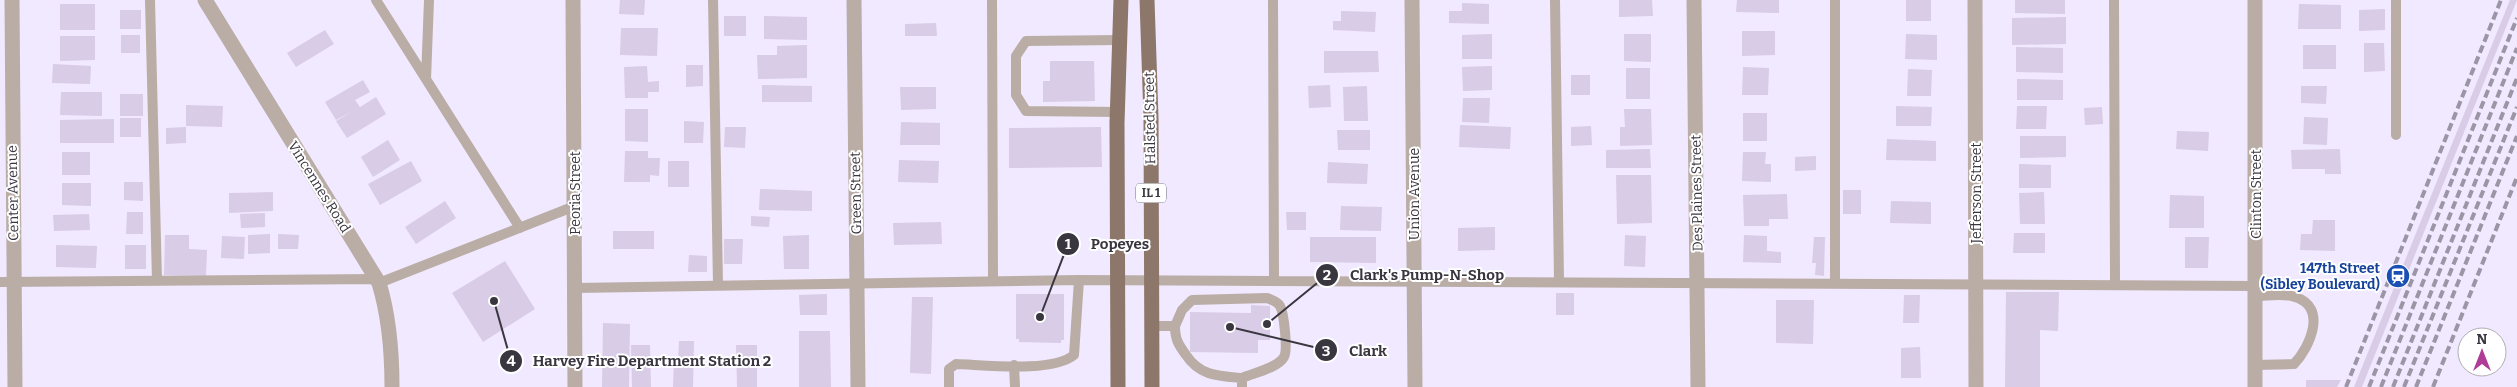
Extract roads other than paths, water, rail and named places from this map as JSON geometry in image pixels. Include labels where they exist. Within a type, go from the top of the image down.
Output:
[{"type":"main road","name":"IL 1","points":[[1118,387],[1118,112],[1121,0]]},
{"type":"main road","name":"Halsted Street","points":[[1147,0],[1152,387]]},
{"type":"street","name":"Center Avenue","points":[[12,0],[7,282],[15,387]]},
{"type":"street","name":"Vincennes Road","points":[[205,0],[378,281],[386,304],[392,387]]},
{"type":"street","name":"Peoria Street","points":[[573,0],[576,206],[575,387]]},
{"type":"street","name":"Green Street","points":[[854,0],[858,387]]},
{"type":"street","name":"Union Avenue","points":[[1412,0],[1415,387]]},
{"type":"street","name":"Des Plaines Street","points":[[1694,0],[1698,387]]},
{"type":"street","name":"Jefferson Street","points":[[1976,0],[1976,387]]},
{"type":"street","name":"Clinton Street","points":[[2254,0],[2255,387]]},
{"type":"lane","points":[[150,0],[157,281]]},
{"type":"lane","points":[[376,0],[520,228]]},
{"type":"lane","points":[[426,80],[429,0]]},
{"type":"lane","points":[[713,0],[718,285]]},
{"type":"lane","points":[[992,0],[993,280]]},
{"type":"lane","points":[[1272,0],[1274,280]]},
{"type":"lane","points":[[1555,0],[1559,281]]},
{"type":"lane","points":[[1835,0],[1835,283]]},
{"type":"lane","points":[[2114,0],[2115,285]]},
{"type":"lane","points":[[2396,0],[2396,135]]},
{"type":"lane","points":[[1118,112],[1026,111],[1016,95],[1016,56],[1026,41],[1120,40]]},
{"type":"lane","points":[[7,282],[378,281],[576,206]]},
{"type":"lane","points":[[575,288],[993,280],[1414,280],[2115,285],[2256,291],[2295,296],[2312,308],[2316,321],[2303,354],[2294,364],[2255,365]]},
{"type":"lane","points":[[949,387],[949,369],[956,364],[1048,366],[1068,360],[1074,355],[1080,280]]},
{"type":"lane","points":[[1267,298],[1274,300],[1280,306],[1286,348],[1284,358],[1277,364],[1242,383],[1198,370],[1191,365],[1175,339],[1175,326],[1182,310],[1192,300],[1267,298]]},
{"type":"lane","points":[[1152,326],[1175,326]]},
{"type":"lane","points":[[1014,365],[1015,387]]},
{"type":"railway","points":[[2346,387],[2501,0]]},
{"type":"railway","points":[[2369,387],[2517,18]]},
{"type":"railway","points":[[2381,387],[2517,48]]},
{"type":"railway","points":[[2393,387],[2517,78]]},
{"type":"railway","points":[[2404,387],[2517,107]]},
{"type":"railway","points":[[2416,387],[2517,136]]},
{"type":"railway","points":[[2433,387],[2517,177]]},
{"type":"place","name":"147th Street (Sibley Boulevard)","points":[[2398,276]]},
{"type":"place","name":"Harvey Fire Department Station 2","points":[[494,301]]},
{"type":"place","name":"Popeyes","points":[[1040,317]]},
{"type":"place","name":"Clark's Pump-N-Shop","points":[[1267,324]]},
{"type":"place","name":"Clark","points":[[1230,327]]}]
